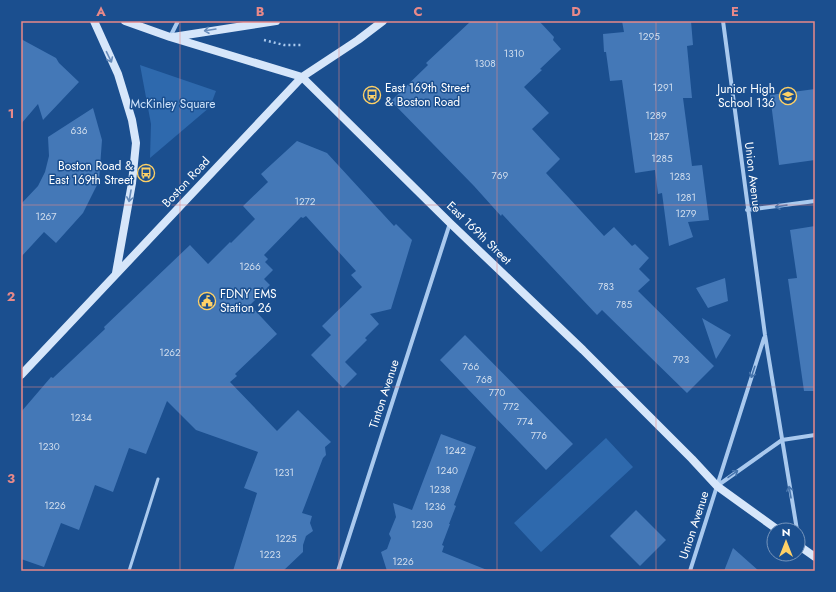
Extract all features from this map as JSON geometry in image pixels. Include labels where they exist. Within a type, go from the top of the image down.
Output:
[{"type":"main road","points":[[94,21],[108,55],[118,74],[132,120],[136,143],[132,183],[116,274]]},
{"type":"main road","name":"East 169th Street","points":[[125,21],[170,37],[302,77],[450,223],[589,356],[717,486],[767,522]]},
{"type":"main road","points":[[170,37],[276,21]]},
{"type":"main road","name":"Boston Road","points":[[21,375],[302,77],[358,40],[383,21]]},
{"type":"main road","points":[[806,550],[815,557]]},
{"type":"street","points":[[170,37],[178,21]]},
{"type":"street","name":"Union Avenue","points":[[723,21],[765,335],[796,522]]},
{"type":"street","points":[[748,210],[815,201]]},
{"type":"street","name":"Tinton Avenue","points":[[338,571],[450,223]]},
{"type":"street","name":"Union Avenue","points":[[690,571],[765,335]]},
{"type":"street","points":[[782,440],[815,436]]},
{"type":"street","name":"Union Avenue","points":[[717,486],[782,440]]},
{"type":"lane","points":[[129,571],[158,478]]},
{"type":"path","points":[[259,39],[284,45],[303,45]]},
{"type":"green space","name":"McKinley Square","points":[[140,65],[216,91],[210,107],[150,158],[151,124]]},
{"type":"green space","points":[[606,438],[633,467],[541,552],[514,523]]},
{"type":"building","points":[[471,21],[539,21],[554,37],[553,40],[561,49],[524,87],[549,113],[532,129],[560,159],[546,173],[604,236],[614,227],[632,246],[635,244],[649,258],[639,269],[650,280],[638,291],[714,366],[687,393],[602,310],[597,315],[502,214],[501,216],[474,186],[391,101],[428,65],[426,63]]},
{"type":"building","points":[[622,21],[691,21],[693,45],[687,46],[692,98],[683,98],[692,166],[702,165],[709,220],[688,222],[693,237],[669,246],[662,193],[658,194],[655,170],[635,173],[622,80],[610,81],[606,52],[604,52],[603,34],[624,32]]},
{"type":"building","points":[[21,39],[56,58],[59,63],[79,82],[43,120],[38,104],[21,124]]},
{"type":"building","points":[[815,89],[815,160],[779,165],[770,95]]},
{"type":"building","points":[[93,108],[102,140],[99,181],[83,213],[56,243],[44,232],[21,257],[21,204],[38,186],[45,172],[49,156],[48,137]]},
{"type":"building","points":[[297,141],[327,153],[394,226],[396,224],[412,240],[391,309],[370,314],[379,324],[365,338],[367,340],[345,362],[357,374],[343,388],[311,355],[331,335],[322,326],[362,287],[351,275],[356,271],[306,216],[303,218],[301,217],[264,255],[268,259],[265,262],[273,270],[264,279],[270,285],[250,305],[277,334],[235,374],[237,376],[230,382],[277,431],[298,410],[331,442],[325,447],[326,455],[323,458],[302,513],[312,516],[310,523],[313,531],[306,536],[303,545],[303,552],[283,571],[233,571],[257,493],[244,488],[258,452],[196,430],[167,401],[146,454],[129,448],[113,492],[95,485],[79,530],[61,523],[44,567],[21,559],[21,412],[51,377],[53,378],[105,329],[104,327],[190,245],[208,264],[230,242],[231,243],[255,219],[243,206],[268,182],[261,174]]},
{"type":"building","points":[[815,226],[815,391],[804,391],[788,279],[797,278],[790,230]]},
{"type":"building","points":[[725,278],[728,301],[708,308],[696,288]]},
{"type":"building","points":[[702,318],[731,335],[716,359]]},
{"type":"building","points":[[465,335],[573,444],[546,470],[440,360]]},
{"type":"building","points":[[441,434],[476,447],[454,505],[456,506],[442,545],[444,546],[442,552],[487,571],[387,571],[381,552],[387,549],[391,538],[389,534],[396,517],[393,503],[412,510]]},
{"type":"building","points":[[636,510],[666,540],[640,566],[610,536]]},
{"type":"building","points":[[733,548],[759,571],[724,571]]},
{"type":"place","name":"East 169th Street & Boston Road","points":[[372,95]]},
{"type":"place","name":"Junior High School 136","points":[[788,96]]},
{"type":"place","name":"Boston Road & East 169th Street","points":[[146,173]]},
{"type":"place","name":"FDNY EMS Station 26","points":[[207,301]]}]
